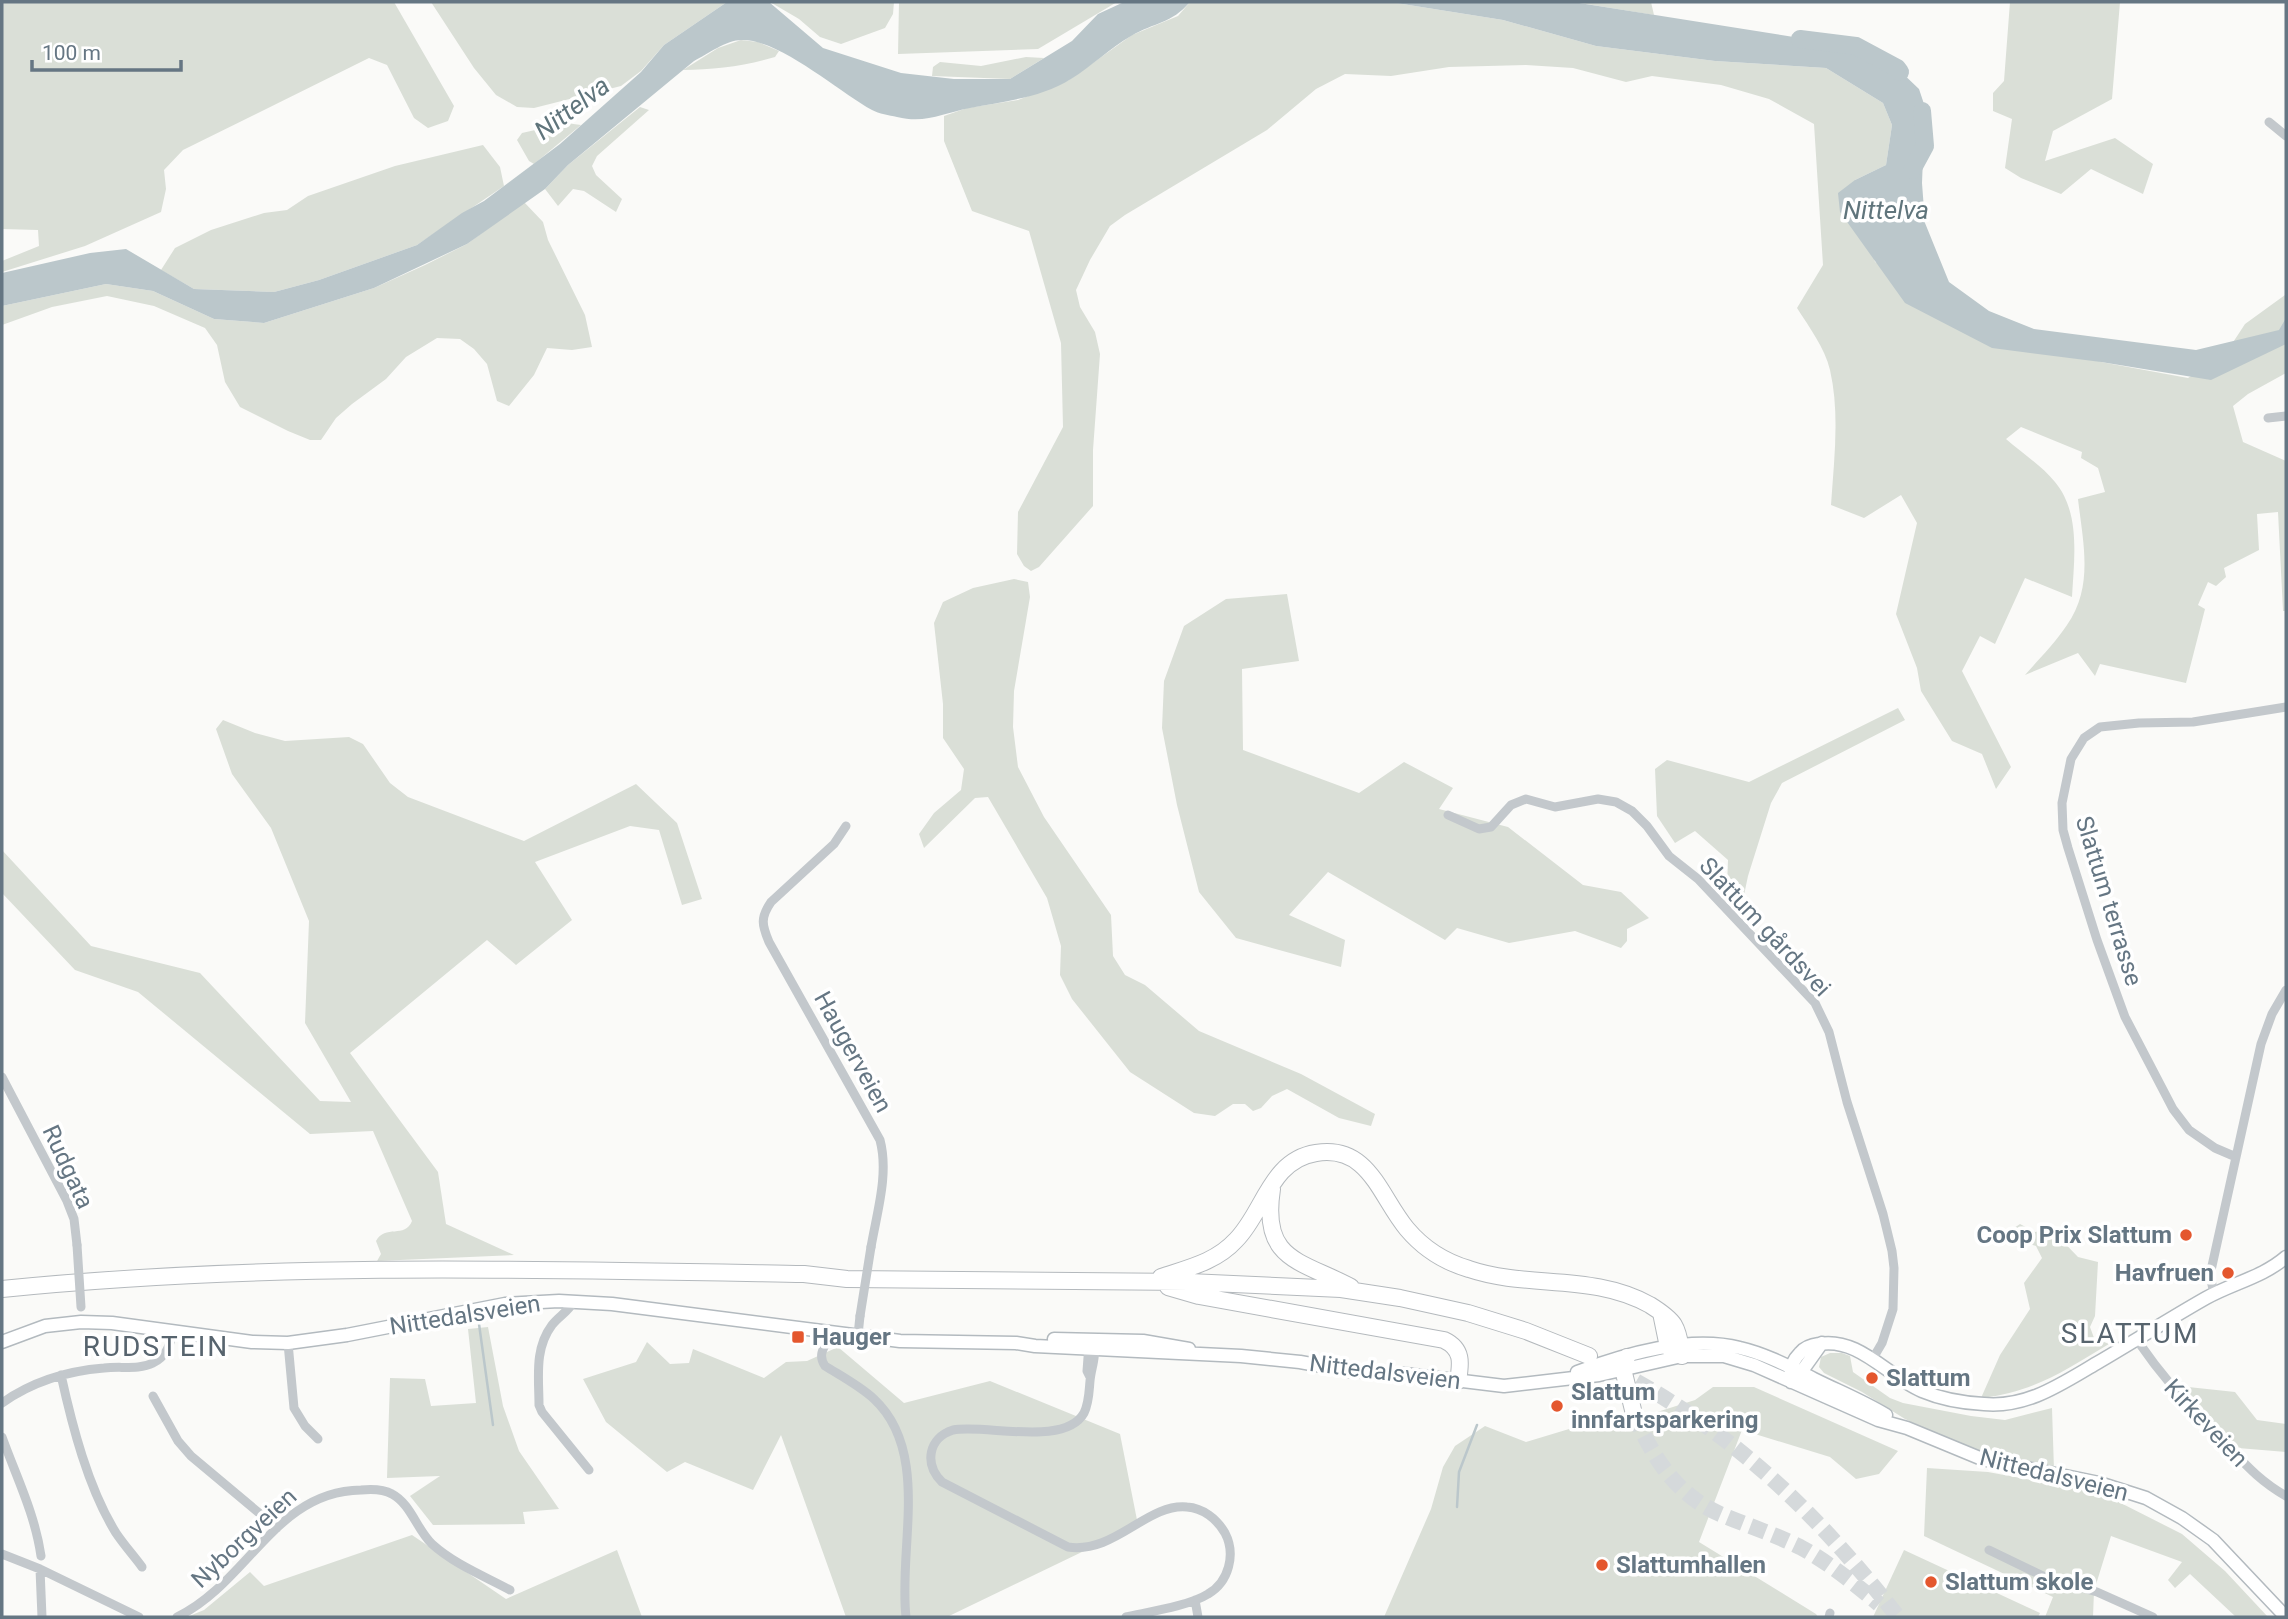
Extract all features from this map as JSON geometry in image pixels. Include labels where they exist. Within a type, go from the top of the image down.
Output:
[{"type":"highway","points":[[1149,1281],[1205,1262],[1229,1247],[1247,1226],[1272,1183],[1286,1167],[1302,1157],[1323,1152],[1343,1155],[1368,1170],[1406,1228],[1425,1246],[1446,1260],[1496,1276],[1604,1287],[1638,1299],[1661,1313],[1677,1349]]},
{"type":"highway","points":[[1272,1183],[1269,1216],[1274,1235],[1282,1248],[1306,1267],[1360,1291]]},
{"type":"highway","points":[[2,1289],[161,1276],[369,1268],[804,1274],[846,1279]]},
{"type":"highway","points":[[2,1298],[161,1285],[345,1278],[469,1277],[803,1283],[846,1279],[1268,1284],[1360,1291],[1468,1313],[1526,1331],[1589,1356]]},
{"type":"highway","points":[[1149,1281],[1199,1297],[1438,1338],[1450,1343],[1460,1354],[1458,1381]]},
{"type":"highway","points":[[1625,1363],[1634,1414]]},
{"type":"main road","points":[[1791,1382],[1796,1370],[1822,1343],[1831,1342],[1845,1344],[1927,1393],[1969,1402],[2001,1405],[2021,1402],[2048,1391],[2214,1294],[2263,1273],[2286,1256]]},
{"type":"main road","name":"Nittedalsveien","points":[[2,1342],[45,1326],[81,1322],[252,1342],[289,1343],[347,1335],[505,1304],[573,1301],[910,1341],[1091,1346],[1186,1355],[1208,1354],[1288,1361],[1350,1371],[1515,1386],[1561,1378],[1596,1365],[1625,1363],[1703,1343],[1737,1347],[1796,1370],[1907,1428]]},
{"type":"main road","name":"Nittedalsveien","points":[[1677,1349],[1734,1359],[1982,1459],[2099,1483],[2146,1498],[2182,1518],[2213,1540],[2286,1617]]},
{"type":"street","points":[[2269,122],[2286,136]]},
{"type":"street","points":[[2268,418],[2286,415]]},
{"type":"street","name":"Slattum terrasse","points":[[2236,1157],[2202,1140],[2189,1130],[2173,1109],[2125,1017],[2068,848],[2063,830],[2062,803],[2066,773],[2077,746],[2090,732],[2100,727],[2138,723],[2183,723],[2286,707]]},
{"type":"street","name":"Slattum gårdsvei","points":[[1448,815],[1479,829],[1491,827],[1511,805],[1527,799],[1555,807],[1598,799],[1616,802],[1632,811],[1647,826],[1669,856],[1707,889],[1815,1003],[1829,1032],[1892,1251],[1893,1309],[1882,1343],[1872,1360]]},
{"type":"street","name":"Haugerveien","points":[[846,826],[834,844],[771,902],[761,923],[769,942],[880,1140],[884,1172],[858,1335]]},
{"type":"street","points":[[2214,1294],[2210,1275],[2264,1033],[2286,990]]},
{"type":"street","name":"Rudgata","points":[[2,1077],[74,1219],[81,1322]]},
{"type":"street","points":[[573,1301],[570,1308],[550,1328],[540,1350],[540,1405],[542,1412],[589,1469]]},
{"type":"street","points":[[2,1402],[28,1387],[61,1375],[107,1367],[150,1365],[162,1357],[173,1332]]},
{"type":"street","points":[[832,1332],[822,1351],[821,1360],[825,1366],[873,1398],[888,1414],[901,1439],[908,1506],[903,1592],[906,1617]]},
{"type":"street","name":"Kirkeveien","points":[[2137,1340],[2167,1383],[2244,1464],[2267,1485],[2286,1496]]},
{"type":"street","points":[[289,1343],[294,1408],[305,1426],[318,1439]]},
{"type":"street","points":[[1091,1346],[1087,1371],[1090,1377],[1087,1406],[1082,1416],[1073,1424],[1053,1431],[953,1430],[939,1437],[932,1446],[930,1463],[942,1482],[1068,1547],[1090,1548],[1167,1510],[1190,1507],[1201,1511],[1219,1524],[1229,1542],[1230,1554],[1225,1576],[1219,1586],[1208,1595],[1195,1600],[1126,1617]]},
{"type":"street","points":[[61,1375],[77,1435],[99,1497],[116,1532],[142,1567]]},
{"type":"street","points":[[153,1396],[178,1441],[191,1456],[277,1528]]},
{"type":"street","points":[[2,1437],[25,1495],[41,1556]]},
{"type":"street","name":"Nyborgveien","points":[[177,1617],[216,1592],[277,1528],[305,1504],[327,1494],[350,1490],[377,1489],[393,1494],[430,1543],[454,1561],[510,1590]]},
{"type":"street","points":[[1989,1550],[2045,1577],[2097,1592],[2153,1617]]},
{"type":"street","points":[[2,1554],[40,1569],[139,1617]]},
{"type":"street","points":[[40,1569],[42,1617]]},
{"type":"street","points":[[1195,1600],[1198,1617]]},
{"type":"shaded area","points":[[2,2],[394,2],[454,106],[448,121],[428,128],[414,118],[387,65],[369,58],[183,150],[164,170],[166,189],[161,212],[85,246],[2,272],[2,261],[39,246],[38,230],[2,229]]},
{"type":"shaded area","points":[[431,2],[727,2],[664,45],[641,71],[621,86],[534,108],[517,107],[496,95],[474,68]]},
{"type":"shaded area","points":[[770,2],[894,2],[893,14],[885,28],[841,44],[820,37],[799,19]]},
{"type":"shaded area","points":[[899,2],[1117,2],[1038,49],[898,54]]},
{"type":"shaded area","points":[[1190,2],[1390,2],[1503,20],[1596,46],[1715,61],[1826,68],[1883,103],[1892,125],[1886,165],[1855,180],[1875,262],[2101,362],[2188,378],[2226,353],[2245,324],[2285,295],[2286,291],[2286,373],[2248,394],[2233,406],[2243,442],[2286,461],[2286,611],[2283,611],[2278,512],[2257,514],[2259,550],[2224,568],[2226,577],[2216,586],[2208,582],[2198,605],[2205,609],[2186,683],[2100,664],[2095,676],[2078,653],[2025,675],[2067,625],[2081,595],[2084,548],[2078,499],[2105,492],[2098,468],[2081,458],[2082,452],[2021,427],[2006,439],[2050,476],[2069,508],[2074,537],[2072,597],[2025,578],[1995,644],[1980,636],[1962,671],[2011,767],[1996,789],[1982,754],[1952,741],[1921,691],[1917,668],[1896,614],[1917,523],[1901,495],[1864,518],[1831,505],[1835,437],[1833,387],[1824,354],[1797,308],[1823,265],[1814,124],[1769,99],[1721,85],[1652,76],[1626,82],[1573,68],[1526,65],[1449,67],[1391,76],[1345,74],[1316,89],[1267,130],[1110,226],[1076,290],[1080,307],[1095,332],[1100,354],[1093,450],[1093,506],[1039,567],[1031,571],[1024,566],[1017,554],[1018,512],[1063,427],[1061,343],[1029,231],[972,211],[944,141],[944,116],[967,108],[1018,100],[1069,80],[1132,35],[1178,16]]},
{"type":"shaded area","points":[[1574,2],[1651,2],[1654,15]]},
{"type":"shaded area","points":[[2010,2],[2120,2],[2112,99],[2053,131],[2045,161],[2115,138],[2153,164],[2143,194],[2091,169],[2061,194],[2021,178],[2005,168],[2012,119],[1993,111],[1993,93],[2004,81]]},
{"type":"shaded area","points":[[741,40],[758,42],[779,51],[775,57],[752,63],[683,70],[718,48]]},
{"type":"shaded area","points":[[1026,57],[1044,58],[1010,79],[932,76],[933,67],[940,62],[981,66]]},
{"type":"shaded area","points":[[640,107],[649,110],[597,156],[592,166],[596,175],[622,199],[616,212],[584,191],[573,189],[558,206],[545,189],[568,165]]},
{"type":"shaded area","points":[[566,123],[581,125],[534,164],[529,161],[517,140],[522,133]]},
{"type":"shaded area","points":[[483,145],[500,167],[504,186],[417,245],[319,280],[274,292],[194,289],[161,270],[175,248],[211,230],[264,213],[287,210],[308,196],[395,166]]},
{"type":"shaded area","points":[[524,202],[543,222],[548,240],[585,315],[592,347],[572,350],[547,348],[534,375],[509,406],[497,401],[487,364],[474,349],[460,339],[437,338],[406,357],[386,379],[336,418],[321,440],[310,440],[240,407],[225,382],[217,345],[205,328],[154,306],[107,296],[52,307],[2,325],[2,306],[106,284],[153,291],[214,319],[264,323],[374,288],[425,265],[467,244]]},
{"type":"shaded area","points":[[1014,579],[1028,582],[1030,597],[1014,691],[1013,727],[1018,767],[1044,817],[1111,915],[1113,956],[1125,975],[1145,985],[1199,1031],[1301,1074],[1375,1114],[1371,1126],[1339,1118],[1287,1089],[1272,1096],[1261,1108],[1253,1111],[1245,1104],[1233,1104],[1215,1116],[1194,1113],[1130,1072],[1072,999],[1060,975],[1061,946],[1047,898],[988,797],[975,798],[924,848],[919,834],[934,813],[961,790],[964,769],[943,738],[943,704],[934,623],[943,602],[973,588]]},
{"type":"shaded area","points":[[1287,594],[1299,661],[1242,669],[1243,750],[1359,793],[1404,762],[1453,788],[1439,809],[1508,827],[1583,885],[1621,892],[1649,918],[1627,929],[1627,941],[1621,948],[1575,931],[1509,943],[1457,928],[1445,940],[1328,872],[1289,915],[1345,940],[1341,967],[1236,938],[1199,892],[1177,805],[1162,728],[1164,681],[1184,626],[1226,599]]},
{"type":"shaded area","points":[[1898,708],[1905,720],[1782,783],[1771,803],[1748,876],[1744,895],[1748,913],[1746,921],[1720,894],[1727,887],[1728,860],[1695,831],[1675,843],[1657,816],[1655,769],[1667,760],[1749,782]]},
{"type":"shaded area","points":[[223,720],[285,741],[349,737],[363,744],[390,783],[408,797],[524,841],[636,784],[677,823],[702,899],[682,905],[659,830],[630,826],[535,862],[572,920],[516,965],[487,940],[350,1053],[438,1172],[446,1224],[514,1255],[377,1261],[381,1254],[376,1241],[380,1236],[405,1229],[412,1221],[373,1131],[310,1134],[138,992],[75,970],[2,893],[2,850],[91,946],[200,973],[320,1101],[351,1102],[305,1023],[309,921],[271,828],[232,774],[216,729]]},
{"type":"shaded area","points":[[2020,1224],[2035,1232],[2051,1229],[2078,1257],[2098,1262],[2095,1316],[2090,1327],[2094,1338],[2109,1344],[2048,1379],[2017,1391],[1981,1398],[2000,1355],[2030,1309],[2024,1283],[2042,1258],[2036,1246],[2015,1239],[2011,1230]]},
{"type":"shaded area","points":[[488,1327],[503,1406],[519,1451],[559,1509],[523,1512],[525,1524],[433,1525],[410,1496],[440,1476],[387,1478],[390,1378],[425,1379],[431,1406],[476,1403],[468,1329]]},
{"type":"shaded area","points":[[647,1342],[670,1364],[689,1363],[693,1349],[764,1378],[786,1362],[807,1361],[838,1347],[904,1403],[990,1381],[1120,1434],[1138,1525],[947,1617],[846,1617],[781,1435],[753,1490],[685,1462],[667,1472],[606,1422],[583,1379],[636,1362]]},
{"type":"shaded area","points":[[1830,1353],[1850,1356],[1853,1372],[1890,1398],[1903,1403],[2005,1420],[2052,1408],[2054,1470],[1965,1447],[1905,1419],[1862,1392],[1824,1373],[1819,1367],[1821,1357]]},
{"type":"shaded area","points":[[2179,1386],[2235,1392],[2257,1420],[2286,1424],[2286,1452],[2238,1448]]},
{"type":"shaded area","points":[[1713,1387],[1754,1387],[1898,1451],[1879,1474],[1856,1479],[1830,1457],[1742,1430],[1699,1542],[1818,1617],[1384,1617],[1431,1509],[1443,1467],[1455,1446],[1485,1426],[1526,1442],[1622,1413],[1632,1420],[1695,1400]]},
{"type":"shaded area","points":[[1927,1468],[1988,1472],[2101,1493],[2182,1534],[2225,1571],[2268,1617],[2236,1617],[2190,1574],[2175,1588],[2168,1580],[2182,1562],[2111,1536],[2094,1591],[2093,1617],[2045,1617],[2053,1597],[1924,1536]]},
{"type":"shaded area","points":[[412,1535],[506,1599],[617,1550],[642,1617],[187,1617],[204,1610],[250,1572],[264,1586]]},
{"type":"shaded area","name":"Slattum skole","points":[[1904,1550],[2040,1613],[2038,1617],[1873,1617]]},
{"type":"water","name":"Nittelva","points":[[727,2],[769,2],[823,48],[901,73],[954,79],[1010,79],[1072,41],[1098,14],[1124,2],[1190,2],[1176,15],[1123,41],[1079,74],[1047,91],[926,119],[907,119],[875,111],[773,48],[757,42],[730,42],[694,61],[568,165],[545,189],[467,244],[374,288],[264,323],[214,319],[153,291],[106,284],[2,306],[2,273],[90,253],[126,249],[194,289],[274,292],[319,280],[417,245],[484,201],[560,144],[641,72],[664,45]]},
{"type":"water","name":"Nittelva","points":[[1390,2],[1573,2],[1857,47],[1897,68],[1919,89],[1925,107],[1922,183],[1925,223],[1949,282],[1989,311],[2034,329],[2196,350],[2279,330],[2286,318],[2286,344],[2211,380],[1992,348],[1905,303],[1840,212],[1838,193],[1855,180],[1886,165],[1892,125],[1883,103],[1826,68],[1715,61],[1596,46],[1503,20]]},
{"type":"waterway","name":"Nittelva","points":[[1800,39],[1856,46],[1900,72]]},
{"type":"waterway","name":"Nittelva","points":[[1912,170],[1925,146],[1922,111]]},
{"type":"waterway","points":[[479,1324],[493,1425]]},
{"type":"waterway","points":[[1457,1507],[1459,1472],[1477,1425]]},
{"type":"tunnel","points":[[1615,1370],[1698,1420],[1770,1477],[1836,1543],[1898,1617]]},
{"type":"tunnel","points":[[1634,1414],[1667,1473],[1690,1496],[1720,1514],[1800,1547],[1879,1604]]},
{"type":"place","name":"Coop Prix Slattum","points":[[2186,1235]]},
{"type":"place","name":"Havfruen","points":[[2228,1273]]},
{"type":"place","name":"Hauger","points":[[798,1337]]},
{"type":"place","name":"Slattum","points":[[1872,1378]]},
{"type":"place","name":"Slattum innfartsparkering","points":[[1557,1406]]},
{"type":"place","name":"Slattumhallen","points":[[1602,1565]]},
{"type":"place","name":"Slattum skole","points":[[1931,1582]]},
{"type":"district","name":"SLATTUM","points":[[2130,1333]]},
{"type":"district","name":"RUDSTEIN","points":[[156,1346]]}]
